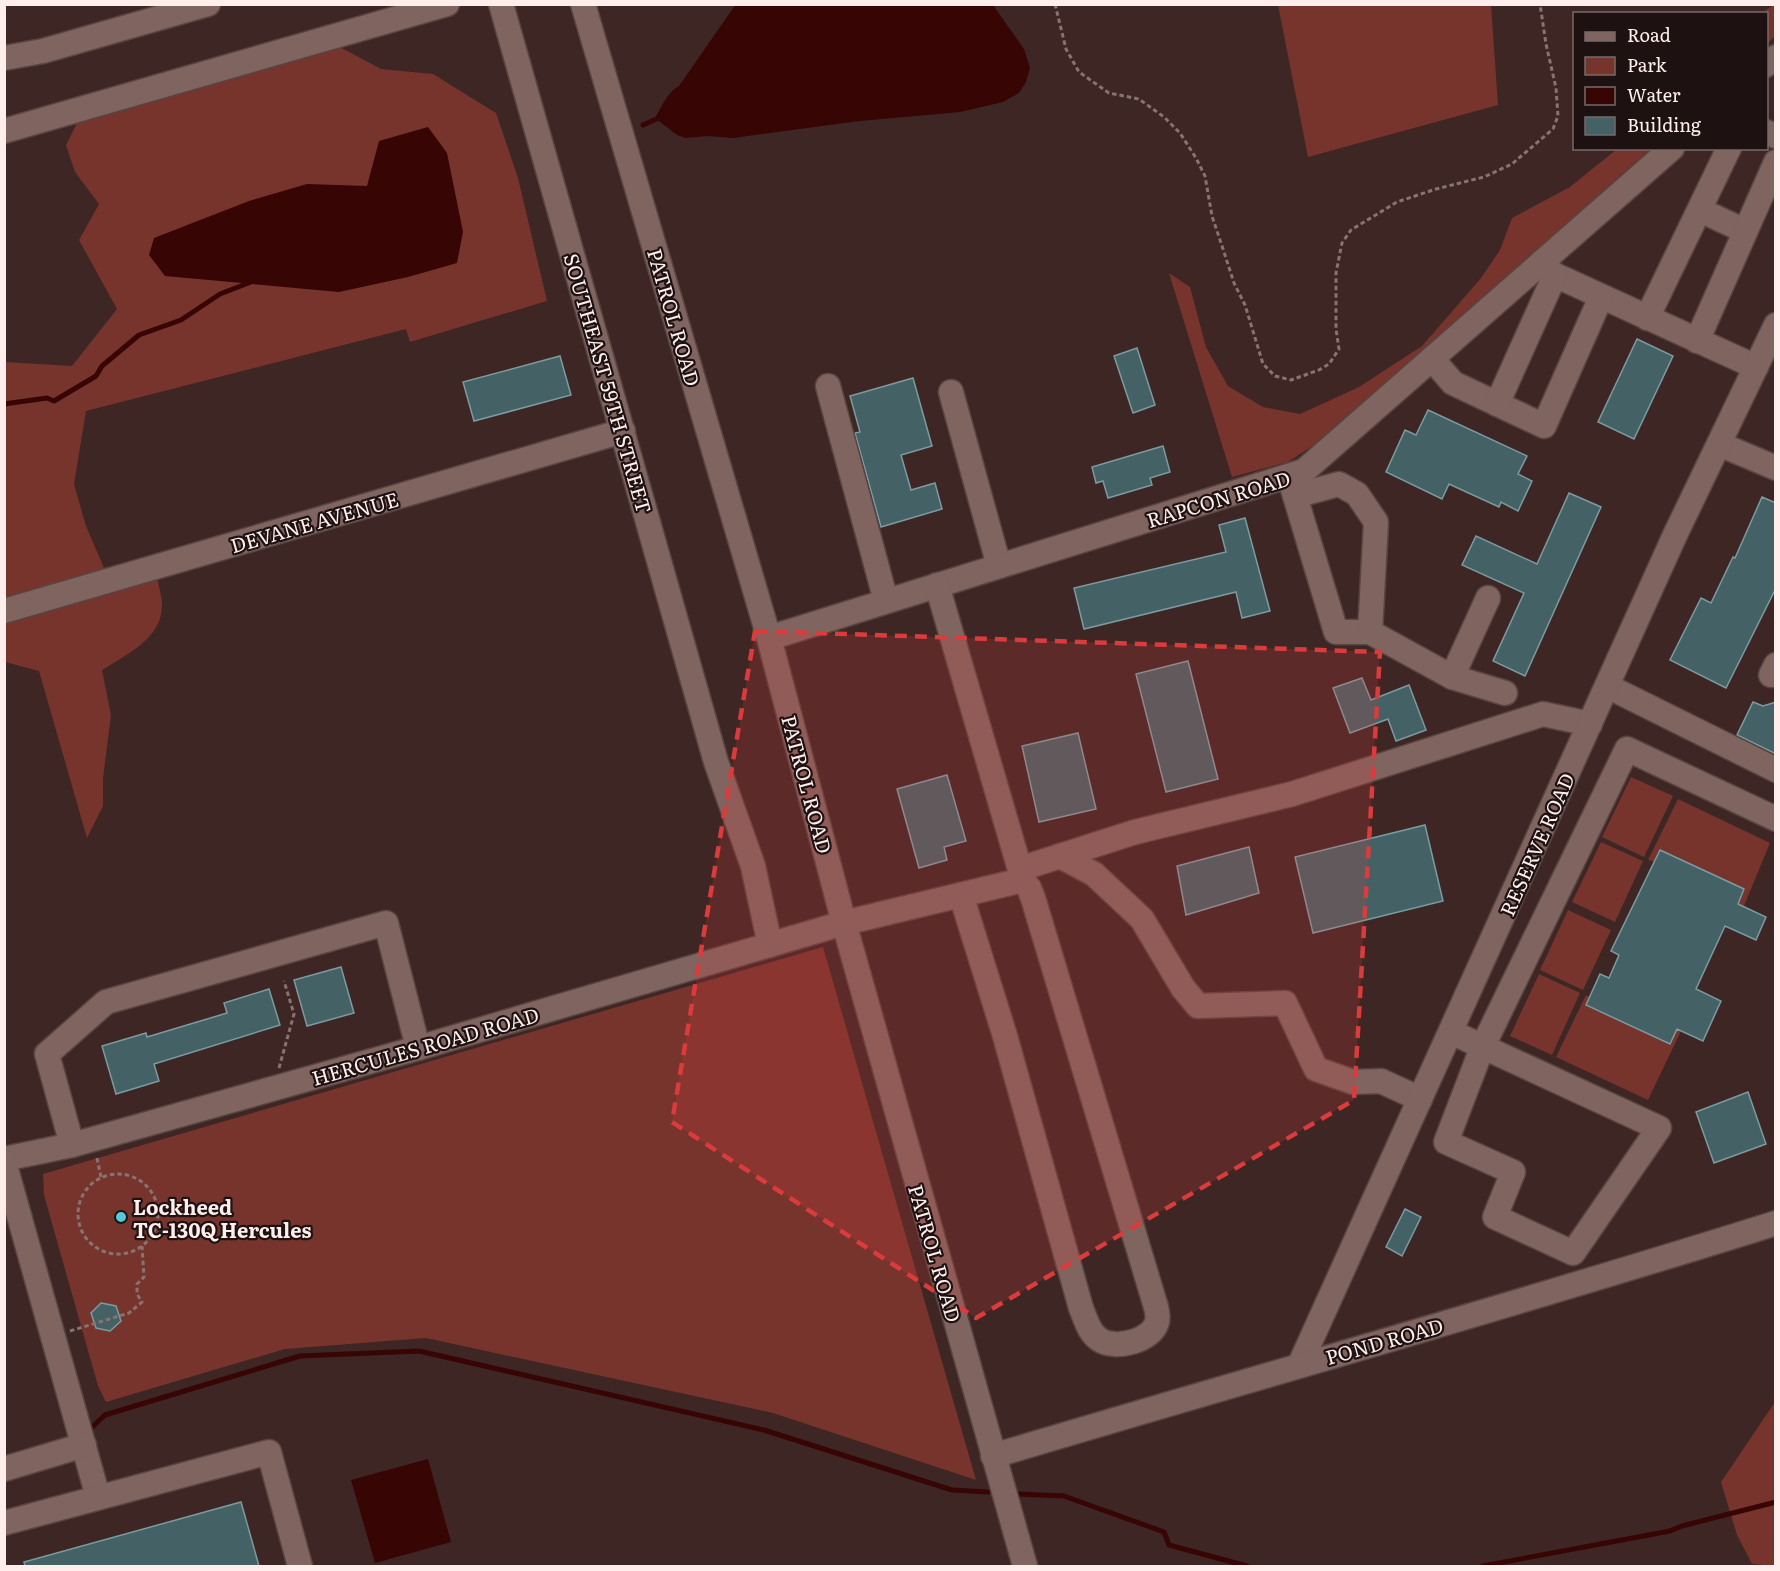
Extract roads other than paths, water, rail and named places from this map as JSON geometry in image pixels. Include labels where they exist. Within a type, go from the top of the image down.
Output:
[{"type":"street","points":[[4,58],[43,51],[208,4]]},
{"type":"street","points":[[4,131],[447,4]]},
{"type":"street","name":"SOUTHEAST 59TH STREET","points":[[501,4],[716,762],[753,866],[770,945]]},
{"type":"street","name":"PATROL ROAD","points":[[583,4],[769,638],[844,923],[1025,1566]]},
{"type":"street","name":"RAPCON ROAD","points":[[769,638],[999,566],[1292,486],[1304,471],[1432,359],[1548,269],[1670,150]]},
{"type":"street","points":[[1647,318],[1728,150]]},
{"type":"street","points":[[1697,341],[1776,162]]},
{"type":"street","points":[[1700,210],[1745,231]]},
{"type":"street","points":[[1497,404],[1548,269],[1601,297],[1756,366]]},
{"type":"street","points":[[1432,359],[1453,383],[1544,426],[1601,297]]},
{"type":"street","name":"RESERVE ROAD","points":[[1300,1364],[1607,686],[1776,325]]},
{"type":"street","points":[[828,386],[886,601]]},
{"type":"street","points":[[951,392],[999,566]]},
{"type":"street","name":"DEVANE AVENUE","points":[[4,611],[623,431]]},
{"type":"street","points":[[1719,444],[1776,468]]},
{"type":"street","points":[[1320,457],[1339,484],[1357,494],[1376,522],[1370,632]]},
{"type":"street","points":[[1339,484],[1292,486],[1336,632],[1370,632],[1452,677],[1505,693]]},
{"type":"street","points":[[937,585],[1021,874],[1033,898],[1156,1307],[1157,1322],[1150,1333],[1137,1340],[1114,1344],[1098,1339],[1090,1330],[1081,1308],[1005,1036],[961,895]]},
{"type":"street","points":[[1452,677],[1488,598]]},
{"type":"street","points":[[1607,686],[1776,770]]},
{"type":"street","name":"HERCULES ROAD ROAD","points":[[4,1160],[72,1145],[418,1048],[844,923],[961,895],[1021,874],[1060,856],[1135,832],[1292,794],[1543,714],[1590,724]]},
{"type":"street","points":[[1573,1253],[1495,1217],[1513,1172],[1446,1142],[1482,1048],[1627,749],[1776,819]]},
{"type":"street","points":[[1060,856],[1094,874],[1142,919],[1183,988],[1198,1006],[1285,1003],[1316,1068],[1353,1082],[1381,1081],[1420,1098]]},
{"type":"street","points":[[1526,867],[1561,885]]},
{"type":"street","points":[[72,1145],[47,1054],[106,1002],[386,923],[418,1048]]},
{"type":"street","points":[[1450,1032],[1659,1128],[1573,1253],[1581,1284]]},
{"type":"street","points":[[4,1160],[12,1217],[54,1335],[98,1497]]},
{"type":"street","name":"POND ROAD","points":[[993,1456],[1300,1364],[1581,1284],[1776,1222]]},
{"type":"street","points":[[4,1469],[84,1445]]},
{"type":"street","points":[[4,1523],[269,1452],[300,1566]]},
{"type":"water","points":[[736,4],[993,5],[1024,49],[1030,68],[1026,82],[1019,93],[1003,102],[960,112],[860,121],[733,138],[708,136],[686,138],[677,135],[655,118],[668,96],[679,86]]},
{"type":"water","points":[[428,127],[447,153],[463,232],[457,263],[408,277],[339,292],[165,276],[149,255],[154,238],[249,201],[307,184],[367,186],[379,141]]},
{"type":"water","points":[[428,1459],[451,1542],[375,1563],[351,1480]]},
{"type":"waterway","points":[[643,125],[661,117]]},
{"type":"waterway","points":[[4,404],[47,398],[54,401],[96,376],[102,366],[139,335],[181,320],[220,294],[251,282]]},
{"type":"waterway","points":[[91,1428],[105,1415],[300,1356],[419,1351],[764,1430],[952,1490],[988,1492]]},
{"type":"waterway","points":[[1018,1494],[1064,1496],[1164,1532],[1169,1545],[1247,1566]]},
{"type":"waterway","points":[[1483,1566],[1670,1531],[1776,1502]]},
{"type":"place","name":"Lockheed TC-130Q Hercules","points":[[121,1217]]}]
